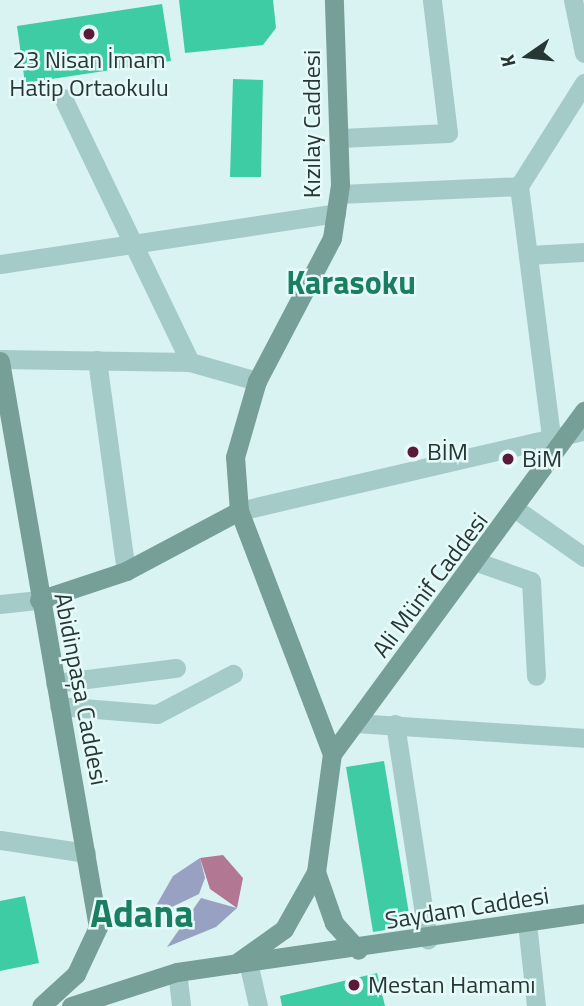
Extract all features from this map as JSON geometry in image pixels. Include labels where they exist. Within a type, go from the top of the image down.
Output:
[{"type":"main road","name":"Kızılay Caddesi","points":[[332,754],[239,511],[235,457],[257,382],[332,237],[338,203],[340,138],[334,0]]},
{"type":"main road","name":"Abidinpaşa Caddesi","points":[[0,360],[7,442],[55,683],[98,927],[76,974],[41,1006]]},
{"type":"main road","name":"Ali Münif Caddesi","points":[[316,872],[332,754],[517,510],[584,411]]},
{"type":"main road","points":[[39,600],[126,571],[239,511]]},
{"type":"main road","points":[[316,872],[334,923],[358,950]]},
{"type":"main road","points":[[241,963],[284,929],[316,872]]},
{"type":"main road","name":"Saydam Caddesi","points":[[71,1006],[177,972],[358,950],[580,917]]},
{"type":"street","points":[[340,138],[448,133],[432,0]]},
{"type":"street","points":[[573,0],[583,43]]},
{"type":"street","points":[[239,511],[568,433],[528,256],[520,186],[584,83]]},
{"type":"street","points":[[62,98],[190,362]]},
{"type":"street","points":[[0,264],[132,243],[338,203],[520,186]]},
{"type":"street","points":[[528,256],[584,252]]},
{"type":"street","points":[[0,360],[190,362],[257,382]]},
{"type":"street","points":[[97,360],[126,571]]},
{"type":"street","points":[[517,510],[584,558]]},
{"type":"street","points":[[477,562],[531,581],[536,676]]},
{"type":"street","points":[[0,604],[39,600]]},
{"type":"street","points":[[55,683],[176,668]]},
{"type":"street","points":[[59,706],[157,714],[233,674]]},
{"type":"street","points":[[355,723],[395,723],[584,738]]},
{"type":"street","points":[[395,723],[428,939]]},
{"type":"street","points":[[0,840],[86,853]]},
{"type":"street","points":[[527,923],[536,1006]]},
{"type":"street","points":[[241,963],[258,1006]]},
{"type":"street","points":[[177,972],[180,1006]]},
{"type":"shaded area","points":[[223,855],[243,878],[237,908],[210,889],[200,858]]},
{"type":"shaded area","points":[[200,858],[205,878],[199,894],[149,918],[173,876]]},
{"type":"shaded area","points":[[201,898],[237,908],[216,927],[167,947]]},
{"type":"building","points":[[179,0],[273,0],[276,28],[263,45],[185,53]]},
{"type":"building","name":"23 Nisan İmam Hatip Ortaokulu","points":[[162,4],[171,61],[25,83],[17,26]]},
{"type":"building","points":[[233,79],[263,80],[261,177],[230,177]]},
{"type":"building","points":[[384,761],[411,926],[373,932],[346,767]]},
{"type":"building","points":[[25,896],[39,963],[0,971],[0,901]]},
{"type":"building","name":"Mestan Hamamı","points":[[377,973],[385,1006],[282,1006],[280,996]]},
{"type":"place","name":"23 Nisan İmam Hatip Ortaokulu","points":[[89,34]]},
{"type":"place","name":"BİM","points":[[413,452]]},
{"type":"place","name":"BiM","points":[[508,459]]},
{"type":"place","name":"Mestan Hamamı","points":[[354,985]]},
{"type":"district","name":"Karasoku","points":[[351,282]]},
{"type":"district","name":"Adana","points":[[142,914]]}]
